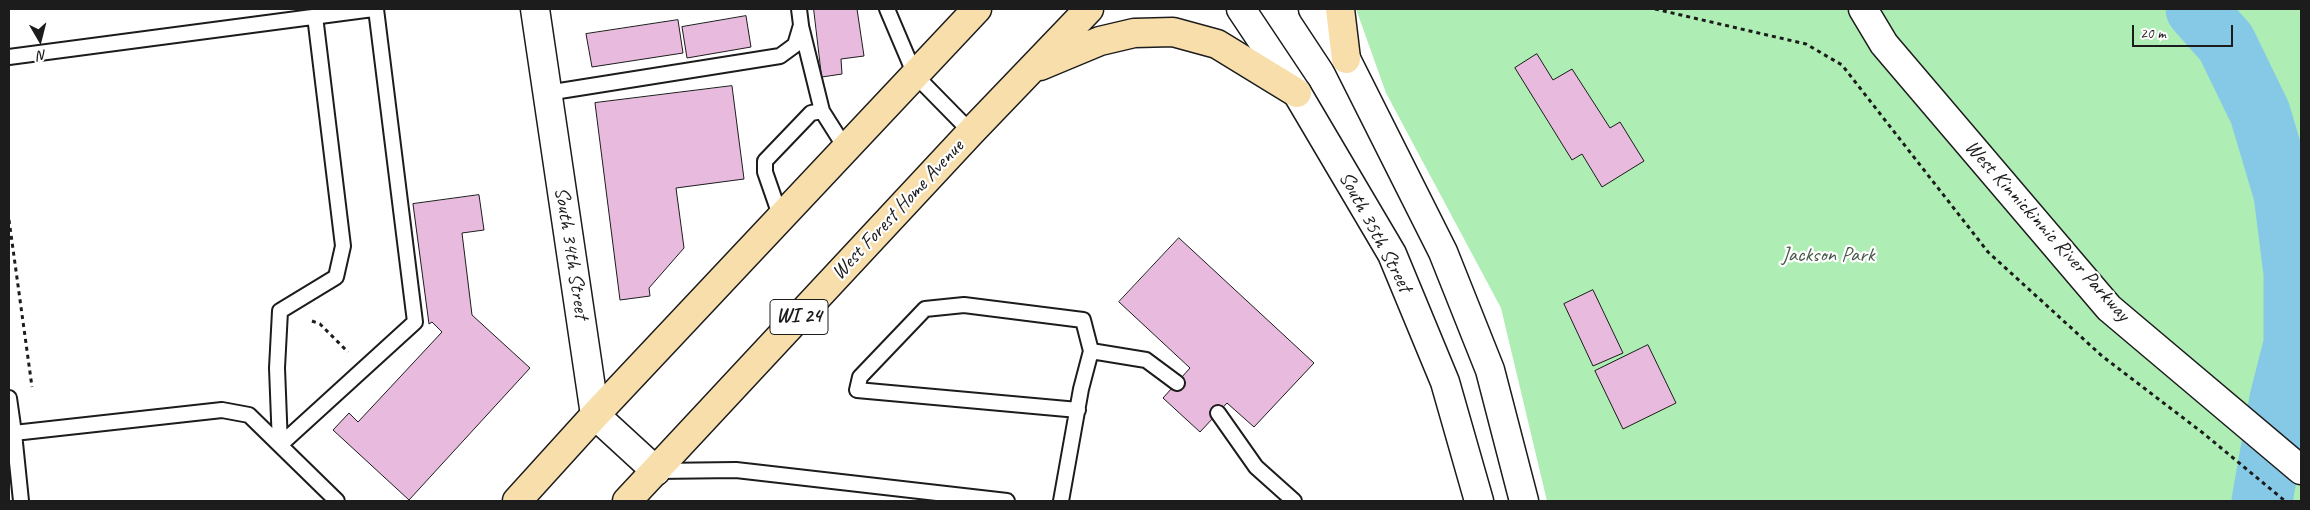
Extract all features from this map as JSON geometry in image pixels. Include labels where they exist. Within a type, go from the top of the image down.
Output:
[{"type":"main road","points":[[517,501],[595,415],[977,9]]},
{"type":"main road","name":"West Forest Home Avenue","points":[[627,501],[971,132],[1089,9]]},
{"type":"main road","points":[[1340,9],[1346,59]]},
{"type":"main road","points":[[1029,71],[1100,41],[1134,33],[1173,32],[1217,44],[1297,93]]},
{"type":"street","name":"South 34th Street","points":[[534,9],[595,415]]},
{"type":"street","name":"South 35th Street","points":[[1241,9],[1297,93],[1392,254],[1446,382],[1479,501]]},
{"type":"street","points":[[1313,9],[1346,59],[1443,252],[1490,370],[1524,501]]},
{"type":"street","name":"West Kinnickinnic River Parkway","points":[[1863,9],[1884,44],[2109,308],[2301,470]]},
{"type":"street","points":[[595,415],[656,471]]},
{"type":"lane","points":[[9,57],[374,9],[415,322],[280,445]]},
{"type":"lane","points":[[799,9],[801,25],[822,111],[846,149]]},
{"type":"lane","points":[[887,9],[915,75],[971,132]]},
{"type":"lane","points":[[280,445],[276,368],[280,311],[336,277],[343,246],[316,16]]},
{"type":"lane","points":[[547,93],[780,56],[795,46],[801,25]]},
{"type":"lane","points":[[781,218],[765,172],[765,160],[810,113],[822,111]]},
{"type":"lane","points":[[1061,501],[1091,350],[1083,320],[964,305],[925,309],[860,377],[857,390],[1078,410]]},
{"type":"lane","points":[[1091,350],[1146,360],[1177,383]]},
{"type":"lane","points":[[9,398],[21,501]]},
{"type":"lane","points":[[14,433],[222,410],[249,415],[337,501]]},
{"type":"lane","points":[[1218,414],[1256,467],[1294,501]]},
{"type":"lane","points":[[656,471],[736,470],[1007,501]]},
{"type":"path","points":[[1656,9],[1806,44],[1842,66],[1988,252],[2102,356],[2203,433],[2285,501]]},
{"type":"path","points":[[9,220],[37,430]]},
{"type":"path","points":[[280,311],[320,324],[364,369]]},
{"type":"green space","name":"Jackson Park","points":[[1356,9],[2301,9],[2301,501],[1547,501],[1501,308],[1386,93]]},
{"type":"building","points":[[814,9],[857,9],[864,56],[841,59],[842,74],[822,77]]},
{"type":"building","points":[[746,16],[751,47],[687,58],[682,27]]},
{"type":"building","points":[[678,20],[683,53],[592,67],[586,34]]},
{"type":"building","points":[[1537,54],[1553,80],[1572,69],[1610,128],[1620,122],[1644,161],[1602,187],[1582,154],[1572,160],[1515,68]]},
{"type":"building","points":[[732,86],[744,179],[676,188],[684,248],[649,288],[650,296],[620,300],[595,103]]},
{"type":"building","points":[[479,195],[484,230],[462,233],[472,315],[530,368],[409,500],[333,430],[349,413],[358,422],[442,332],[432,322],[429,324],[413,204]]},
{"type":"building","points":[[1179,238],[1314,363],[1254,427],[1227,403],[1200,432],[1163,398],[1190,368],[1119,302]]},
{"type":"building","points":[[1593,290],[1623,353],[1593,366],[1564,304]]},
{"type":"building","points":[[1648,345],[1676,403],[1623,429],[1595,371]]},
{"type":"waterway","points":[[2196,9],[2226,43],[2260,113],[2284,194],[2294,273],[2294,344],[2280,399],[2262,501]]}]
